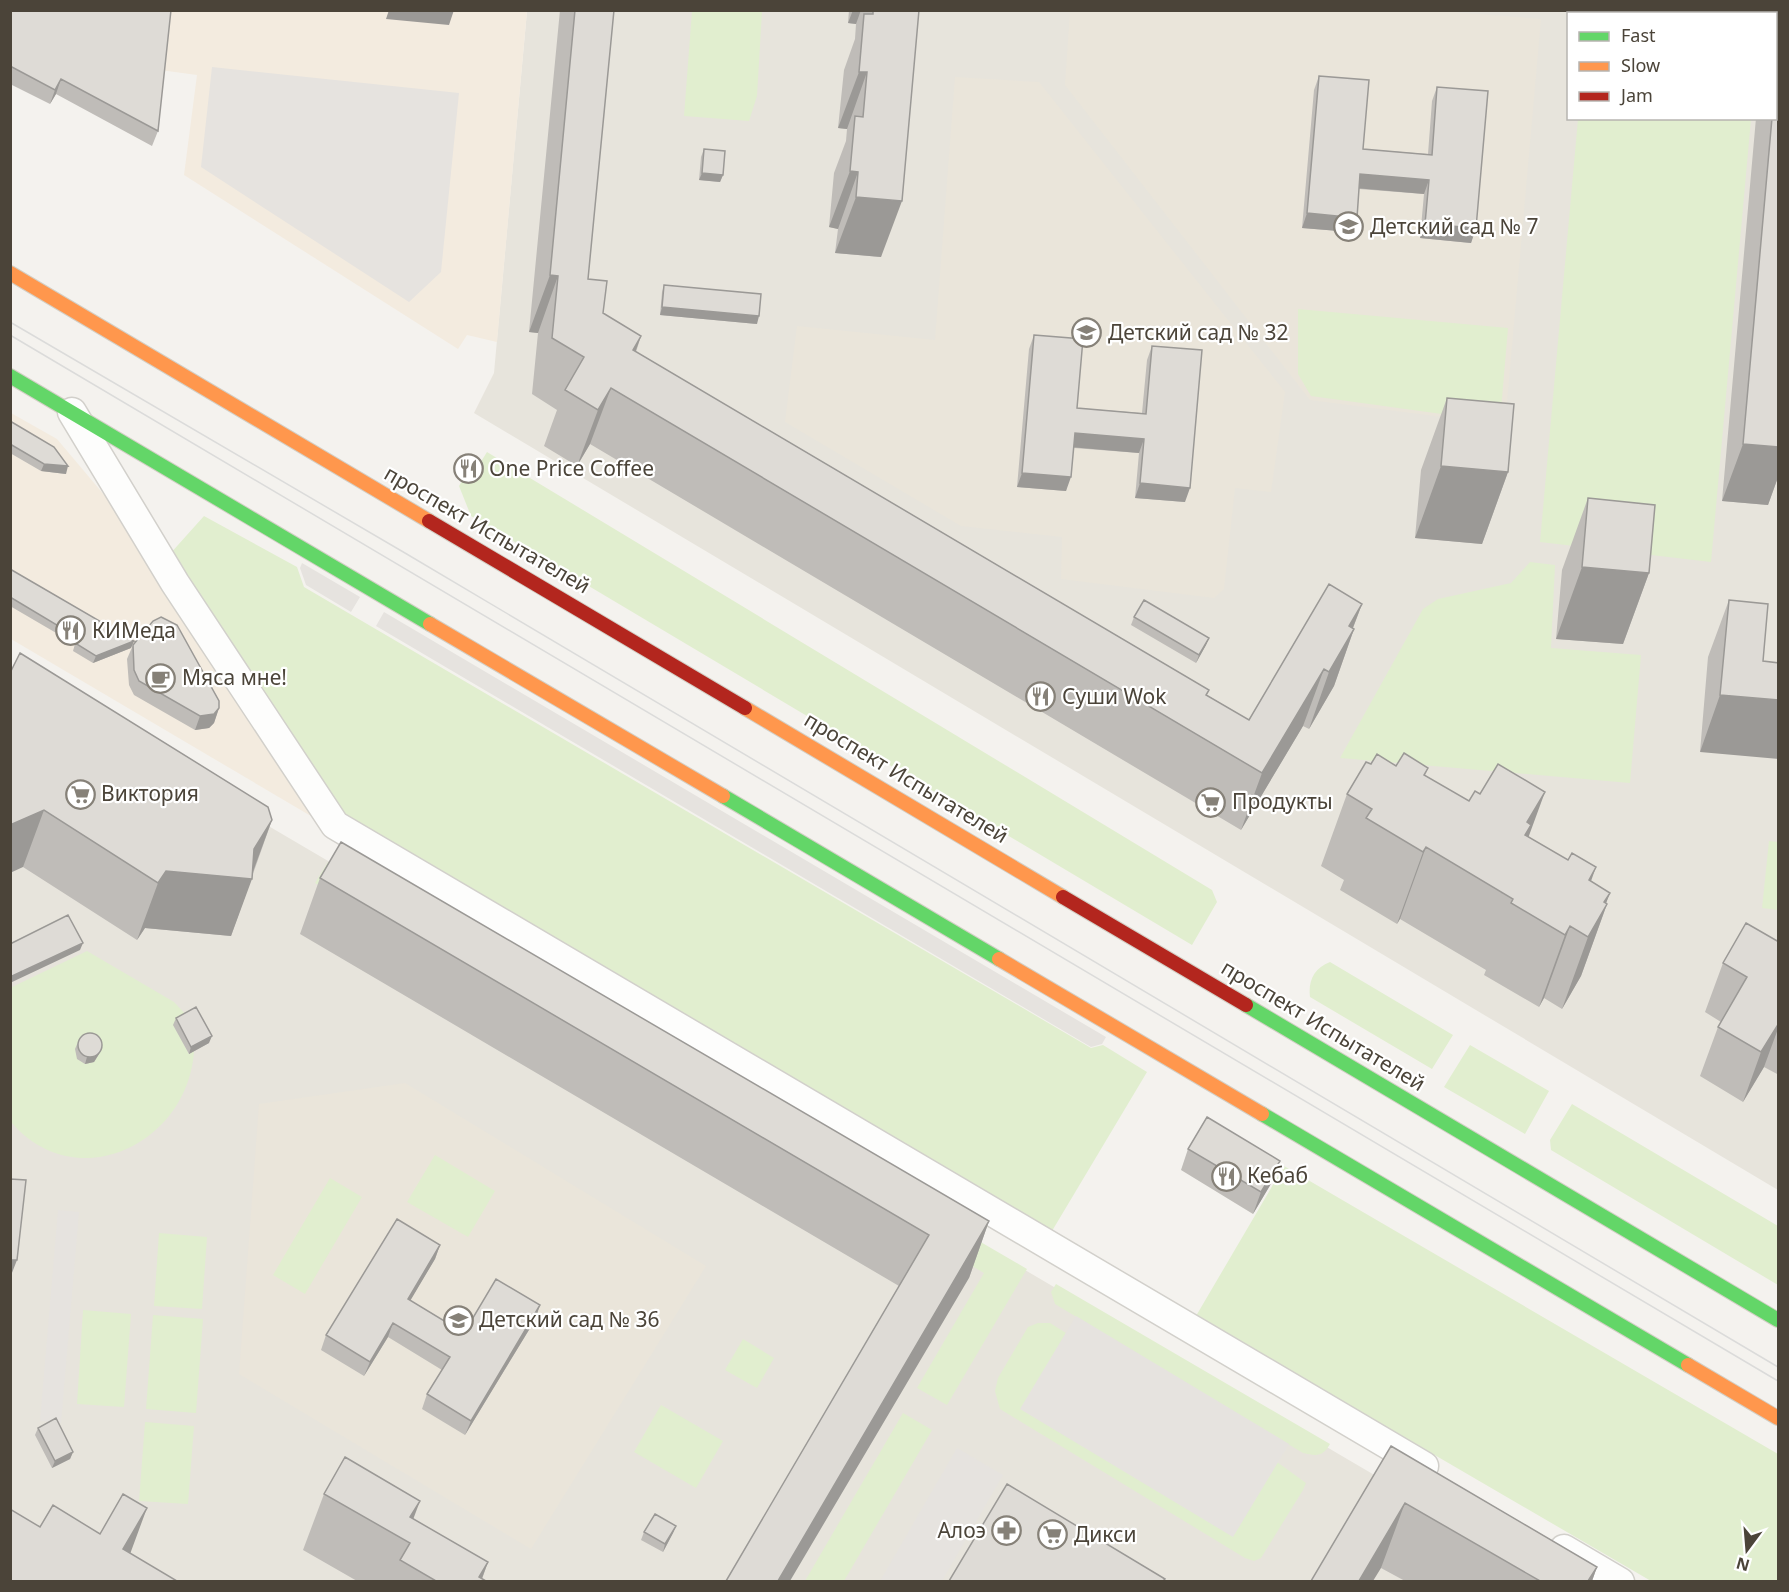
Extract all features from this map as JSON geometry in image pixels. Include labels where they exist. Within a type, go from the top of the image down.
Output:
[{"type":"main road","name":"проспект Испытателей","points":[[10,273],[1779,1320]]},
{"type":"main road","points":[[10,376],[1779,1418]]},
{"type":"street","points":[[72,412],[175,583],[335,825],[1446,1480]]},
{"type":"street","points":[[1538,1533],[1620,1581]]},
{"type":"shaded area","name":"Детский сад № 7","points":[[1427,10],[1541,19],[1505,425],[1310,400],[1065,85],[1070,11]]},
{"type":"shaded area","points":[[166,11],[527,11],[497,342],[467,335],[458,349],[184,175],[197,75],[160,70]]},
{"type":"shaded area","points":[[527,11],[1778,11],[1778,1190],[474,413],[494,373]]},
{"type":"shaded area","points":[[212,67],[459,93],[441,272],[409,302],[201,167]]},
{"type":"shaded area","name":"Детский сад № 32","points":[[955,77],[1039,82],[1285,392],[1271,492],[1235,488],[1224,589],[1214,598],[1061,579],[1062,537],[961,526],[785,422],[797,326],[935,340]]},
{"type":"shaded area","points":[[11,413],[57,439],[116,509],[316,819],[11,639]]},
{"type":"shaded area","points":[[302,563],[360,597],[351,612],[306,585],[300,568]]},
{"type":"shaded area","points":[[384,612],[1106,1037],[1102,1044],[1091,1047],[376,626]]},
{"type":"shaded area","points":[[11,675],[1555,1581],[11,1581]]},
{"type":"shaded area","name":"Детский сад № 36","points":[[405,1083],[706,1266],[531,1549],[239,1374],[259,1104]]},
{"type":"shaded area","points":[[58,1210],[79,1212],[61,1423],[40,1421]]},
{"type":"shaded area","points":[[1076,1316],[1289,1444],[1233,1537],[1020,1409]]},
{"type":"shaded area","points":[[957,1448],[1003,1475],[942,1581],[880,1581]]},
{"type":"green space","points":[[1587,10],[1761,11],[1761,12],[1587,12]]},
{"type":"green space","points":[[692,11],[762,11],[757,96],[749,121],[684,116]]},
{"type":"green space","points":[[1578,120],[1751,120],[1711,562],[1540,542]]},
{"type":"green space","points":[[1298,309],[1508,328],[1500,422],[1311,396],[1298,374]]},
{"type":"green space","points":[[487,452],[1212,890],[1217,902],[1192,945],[471,516],[459,486],[464,478],[469,481]]},
{"type":"green space","points":[[204,516],[297,567],[304,587],[1091,1048],[1103,1045],[1147,1072],[1052,1231],[336,816],[169,555]]},
{"type":"green space","points":[[1530,562],[1555,565],[1551,648],[1641,655],[1630,783],[1340,758],[1423,609],[1438,599],[1511,583]]},
{"type":"green space","points":[[1769,841],[1778,842],[1778,910],[1762,908]]},
{"type":"green space","points":[[328,862],[1027,1269],[947,1405],[917,1388],[984,1273],[315,883]]},
{"type":"green space","points":[[87,951],[174,1002],[188,1017],[174,1026],[189,1054],[194,1051],[187,1084],[172,1112],[151,1134],[125,1150],[96,1157],[66,1156],[37,1145],[11,1122],[10,988]]},
{"type":"green space","points":[[1330,962],[1453,1035],[1432,1069],[1310,997],[1313,976],[1316,971]]},
{"type":"green space","points":[[1470,1045],[1549,1091],[1525,1134],[1444,1087]]},
{"type":"green space","points":[[1572,1104],[1778,1226],[1778,1285],[1551,1150],[1550,1140]]},
{"type":"green space","points":[[435,1155],[495,1191],[468,1237],[407,1202]]},
{"type":"green space","points":[[1284,1166],[1778,1454],[1778,1581],[1651,1581],[1196,1316]]},
{"type":"green space","points":[[330,1178],[362,1197],[305,1294],[273,1275]]},
{"type":"green space","points":[[159,1233],[207,1237],[202,1309],[154,1306]]},
{"type":"green space","points":[[1056,1284],[1330,1444],[1325,1451],[1319,1454],[1303,1453],[1055,1304],[1051,1292]]},
{"type":"green space","points":[[83,1310],[131,1314],[124,1407],[77,1404]]},
{"type":"green space","points":[[153,1315],[203,1319],[196,1413],[146,1409]]},
{"type":"green space","points":[[1038,1323],[1050,1323],[1066,1333],[1021,1409],[1233,1536],[1277,1462],[1306,1483],[1261,1558],[1254,1561],[1245,1558],[1000,1409],[995,1391],[998,1378],[1028,1327]]},
{"type":"green space","points":[[743,1339],[774,1358],[757,1388],[725,1370]]},
{"type":"green space","points":[[661,1405],[723,1441],[696,1488],[634,1452]]},
{"type":"green space","points":[[903,1413],[932,1430],[844,1581],[805,1581]]},
{"type":"green space","points":[[145,1422],[194,1426],[188,1504],[139,1501]]},
{"type":"building","points":[[10,10],[171,10],[158,131],[61,79],[55,90],[10,66]]},
{"type":"building","points":[[575,10],[614,10],[588,279],[607,281],[603,313],[641,336],[633,350],[1209,690],[1206,695],[1249,720],[1329,584],[1362,604],[1349,626],[1354,629],[1329,672],[1324,669],[1262,773],[611,388],[598,410],[565,390],[584,357],[552,338],[558,276],[550,275]]},
{"type":"building","points":[[873,10],[919,10],[902,201],[856,197],[858,172],[850,171],[855,116],[863,117],[867,72],[859,72],[864,14],[873,14]]},
{"type":"building","points":[[1779,42],[1779,447],[1743,444],[1772,120],[1777,120]]},
{"type":"building","points":[[1319,76],[1369,80],[1363,149],[1432,155],[1437,87],[1488,91],[1476,228],[1425,224],[1429,180],[1360,174],[1357,218],[1307,213]]},
{"type":"building","points":[[704,149],[725,151],[723,175],[702,173]]},
{"type":"building","points":[[664,285],[761,294],[759,316],[662,307]]},
{"type":"building","points":[[1034,335],[1083,339],[1077,408],[1146,414],[1152,346],[1202,350],[1190,488],[1140,483],[1144,439],[1075,433],[1071,477],[1022,473]]},
{"type":"building","points":[[1447,398],[1514,404],[1508,472],[1441,466]]},
{"type":"building","points":[[10,421],[54,447],[68,466],[44,464],[10,444]]},
{"type":"building","points":[[1588,498],[1655,505],[1649,573],[1582,567]]},
{"type":"building","points":[[10,569],[134,641],[96,656],[75,643],[77,637],[10,597]]},
{"type":"building","points":[[1144,600],[1209,638],[1199,655],[1134,617]]},
{"type":"building","points":[[1729,600],[1768,604],[1763,661],[1779,663],[1779,700],[1720,695]]},
{"type":"building","name":"Мяса мне!","points":[[161,617],[177,625],[219,701],[219,708],[214,714],[200,716],[139,681],[134,670],[133,645],[153,621]]},
{"type":"building","points":[[20,653],[268,807],[272,820],[254,849],[252,879],[166,871],[158,883],[44,810],[10,825],[10,673]]},
{"type":"building","points":[[1404,753],[1428,768],[1424,775],[1469,801],[1475,791],[1480,794],[1498,764],[1545,792],[1527,822],[1531,825],[1525,835],[1568,860],[1572,853],[1596,867],[1589,880],[1610,893],[1604,902],[1607,904],[1588,937],[1570,926],[1565,935],[1511,903],[1513,899],[1426,847],[1423,852],[1366,818],[1372,809],[1347,794],[1366,762],[1371,764],[1377,754],[1396,766]]},
{"type":"building","points":[[341,842],[989,1221],[778,1581],[726,1581],[929,1235],[320,878]]},
{"type":"building","points":[[68,915],[83,943],[10,977],[10,944]]},
{"type":"building","points":[[1746,923],[1779,942],[1779,1023],[1761,1052],[1718,1027],[1747,977],[1723,963]]},
{"type":"building","points":[[196,1007],[212,1036],[191,1047],[176,1018]]},
{"type":"building","points":[[90,1033],[98,1037],[102,1045],[98,1053],[90,1057],[82,1053],[78,1045],[82,1037]]},
{"type":"building","points":[[1207,1117],[1280,1161],[1261,1192],[1188,1149]]},
{"type":"building","points":[[10,1179],[26,1180],[17,1260],[10,1260]]},
{"type":"building","points":[[397,1219],[440,1245],[408,1299],[464,1333],[496,1279],[540,1305],[471,1421],[427,1394],[450,1357],[393,1323],[370,1362],[326,1335]]},
{"type":"building","points":[[56,1418],[73,1452],[55,1461],[38,1428]]},
{"type":"building","points":[[1391,1446],[1597,1567],[1588,1581],[1540,1581],[1405,1503],[1359,1581],[1311,1581]]},
{"type":"building","points":[[345,1457],[420,1501],[410,1517],[488,1562],[479,1577],[486,1581],[436,1581],[400,1560],[410,1543],[324,1494]]},
{"type":"building","points":[[1007,1484],[1165,1579],[1163,1581],[949,1581]]},
{"type":"building","points":[[123,1494],[147,1508],[123,1549],[177,1581],[10,1581],[10,1509],[40,1527],[53,1505],[100,1534]]},
{"type":"building","points":[[655,1514],[676,1526],[665,1544],[644,1532]]},
{"type":"tram line","points":[[10,322],[405,553],[1778,1367]]},
{"type":"tram line","points":[[10,335],[1778,1381]]},
{"type":"traffic: fast","points":[[10,376],[430,624]]},
{"type":"traffic: fast","points":[[723,796],[999,959]]},
{"type":"traffic: fast","points":[[1246,1005],[1778,1320]]},
{"type":"traffic: fast","points":[[1262,1114],[1688,1365]]},
{"type":"traffic: slow","points":[[10,273],[429,521]]},
{"type":"traffic: slow","points":[[430,624],[723,796]]},
{"type":"traffic: slow","points":[[745,708],[1063,897]]},
{"type":"traffic: slow","points":[[999,959],[1262,1114]]},
{"type":"traffic: slow","points":[[1688,1365],[1778,1418]]},
{"type":"traffic: jam","points":[[429,521],[745,708]]},
{"type":"traffic: jam","points":[[1063,897],[1246,1005]]},
{"type":"place","name":"Детский сад № 7","points":[[1349,227]]},
{"type":"place","name":"Детский сад № 32","points":[[1087,333]]},
{"type":"place","name":"One Price Coffee","points":[[468,469]]},
{"type":"place","name":"КИМеда","points":[[71,631]]},
{"type":"place","name":"Мяса мне!","points":[[161,678]]},
{"type":"place","name":"Суши Wok","points":[[1041,697]]},
{"type":"place","name":"Виктория","points":[[80,794]]},
{"type":"place","name":"Продукты","points":[[1211,802]]},
{"type":"place","name":"Кебаб","points":[[1226,1176]]},
{"type":"place","name":"Детский сад № 36","points":[[458,1320]]},
{"type":"place","name":"Алоэ","points":[[1007,1531]]},
{"type":"place","name":"Дикси","points":[[1053,1535]]}]
